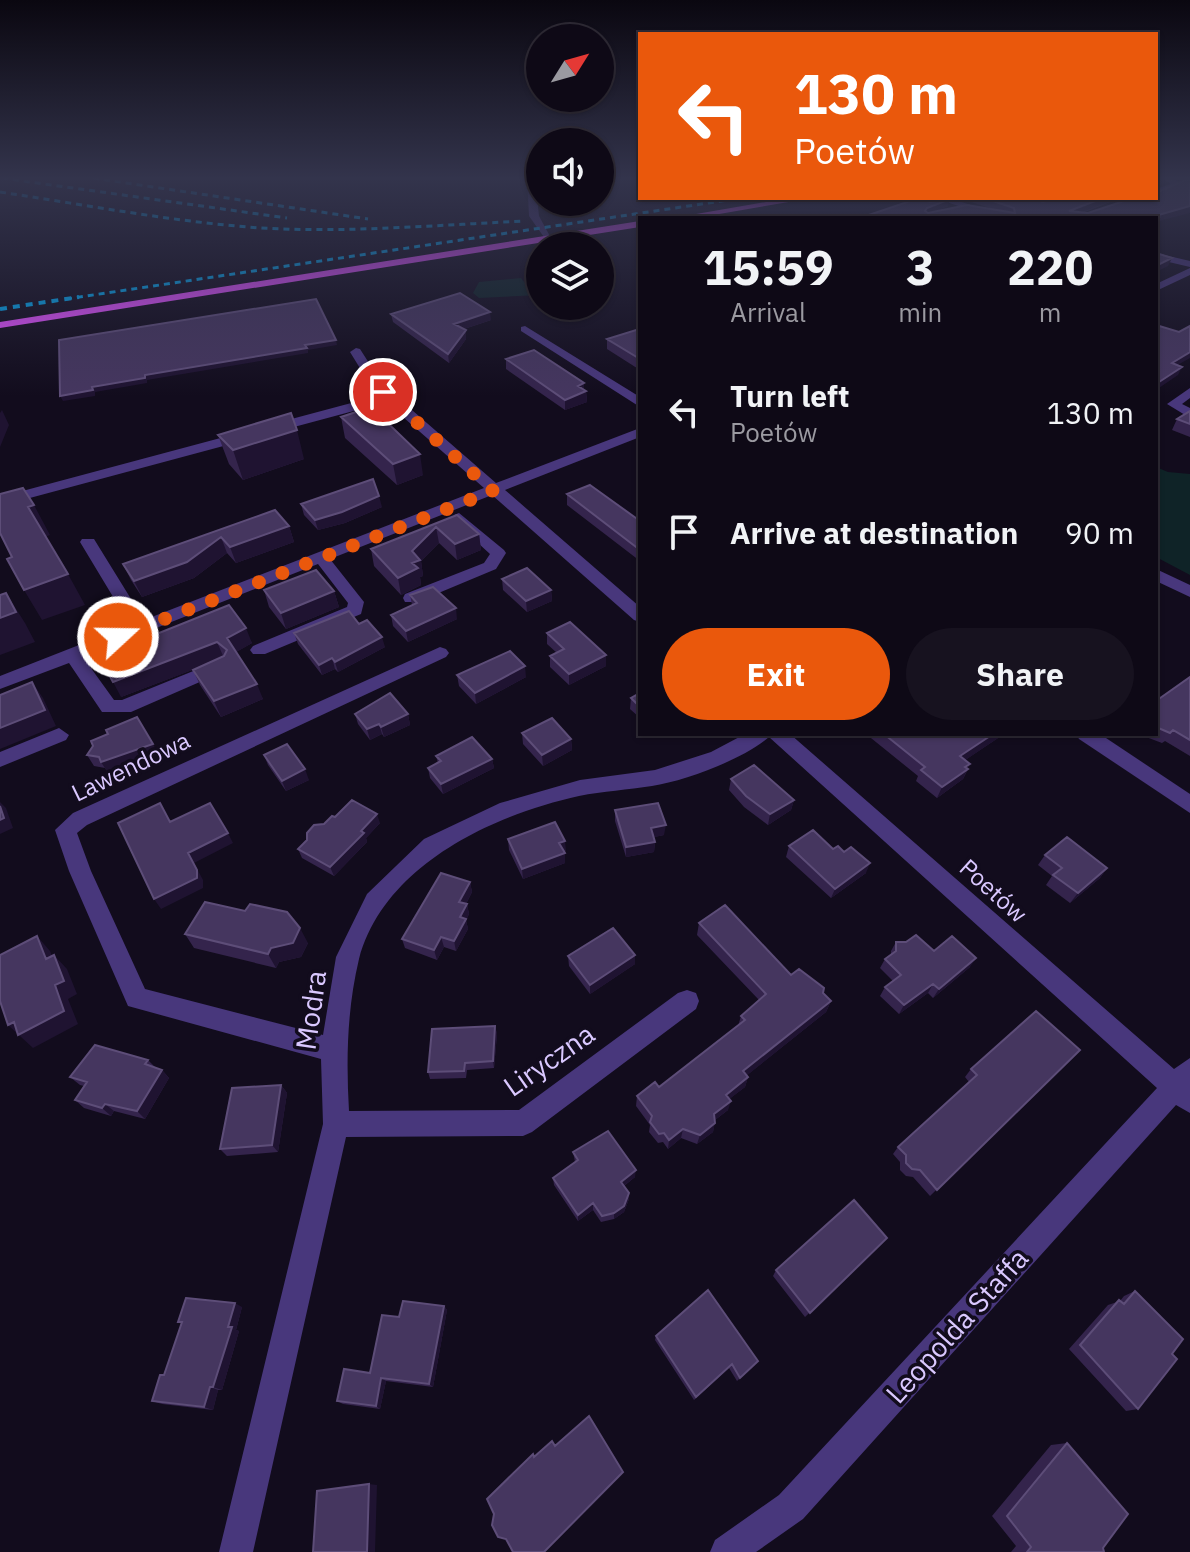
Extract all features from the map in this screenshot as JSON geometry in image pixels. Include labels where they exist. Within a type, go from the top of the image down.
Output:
[{"type":"main road","points":[[0,325],[471,250]]},
{"type":"street","points":[[1158,256],[1190,264]]},
{"type":"street","points":[[1158,287],[1190,271]]},
{"type":"street","points":[[525,329],[638,402]]},
{"type":"street","points":[[356,352],[387,402]]},
{"type":"street","points":[[1190,392],[1173,404],[1190,414]]},
{"type":"street","points":[[0,502],[360,405],[387,402],[400,407],[638,614]]},
{"type":"street","points":[[0,683],[638,433]]},
{"type":"street","points":[[411,598],[490,566],[498,553],[449,509]]},
{"type":"street","points":[[88,542],[141,629]]},
{"type":"street","points":[[259,650],[355,610],[356,602],[320,557]]},
{"type":"street","points":[[1158,575],[1190,592]]},
{"type":"street","name":"Lawendowa","points":[[333,1050],[137,998],[80,871],[66,830],[80,819],[440,653]]},
{"type":"street","points":[[73,655],[109,707],[124,707],[222,666]]},
{"type":"street","points":[[0,760],[59,735]]},
{"type":"street","name":"Modra","points":[[236,1552],[336,1124],[333,1050],[348,957],[375,901],[432,845],[500,811],[580,788],[656,778],[718,757],[757,736]]},
{"type":"street","name":"Poetów","points":[[779,736],[1185,1086]]},
{"type":"street","points":[[1089,736],[1190,805]]},
{"type":"street","name":"Liryczna","points":[[336,1124],[523,1123],[687,1001]]},
{"type":"street","name":"Leopolda Staffa","points":[[727,1552],[791,1507],[1185,1086]]},
{"type":"green space","points":[[521,278],[526,283],[526,296],[479,298],[473,293],[479,282]]},
{"type":"green space","points":[[1158,468],[1190,474],[1190,575],[1158,558]]},
{"type":"building","points":[[1158,254],[1172,258],[1158,265]]},
{"type":"building","points":[[460,293],[490,312],[454,324],[466,330],[448,354],[391,314]]},
{"type":"building","points":[[316,299],[336,340],[305,345],[307,348],[145,375],[145,378],[60,396],[59,340]]},
{"type":"building","points":[[1158,326],[1179,332],[1190,326],[1190,352],[1172,363],[1182,367],[1158,383]]},
{"type":"building","points":[[638,331],[638,358],[607,339]]},
{"type":"building","points":[[534,350],[584,383],[578,386],[586,391],[565,400],[506,359]]},
{"type":"building","points":[[371,407],[420,454],[393,464],[341,417]]},
{"type":"building","points":[[1190,411],[1190,424],[1177,419]]},
{"type":"building","points":[[291,413],[297,430],[233,450],[218,435]]},
{"type":"building","points":[[373,479],[379,496],[342,512],[315,520],[301,504]]},
{"type":"building","points":[[590,485],[638,520],[638,548],[567,494]]},
{"type":"building","points":[[23,488],[34,505],[28,507],[68,574],[24,590],[7,559],[12,557],[0,533],[0,494]]},
{"type":"building","points":[[275,510],[289,526],[230,547],[221,537],[187,562],[134,581],[123,564]]},
{"type":"building","points":[[457,515],[479,534],[455,544],[436,527],[412,551],[420,560],[412,563],[418,568],[398,578],[371,549]]},
{"type":"building","points":[[527,568],[551,590],[526,601],[502,579]]},
{"type":"building","points":[[316,570],[334,591],[281,613],[264,590]]},
{"type":"building","points":[[433,587],[456,608],[406,631],[391,615],[417,603],[410,595]]},
{"type":"building","points":[[6,593],[16,612],[0,618],[0,595]]},
{"type":"building","points":[[229,605],[246,628],[227,638],[257,684],[214,701],[193,670],[224,656],[227,650],[217,642],[113,682],[99,657]]},
{"type":"building","points":[[349,611],[359,624],[367,620],[382,637],[335,662],[332,658],[319,665],[294,633]]},
{"type":"building","points":[[570,622],[606,655],[569,674],[550,656],[564,649],[547,633]]},
{"type":"building","points":[[510,651],[525,666],[475,693],[457,675]]},
{"type":"building","points":[[1190,677],[1190,740],[1173,730],[1170,733],[1158,728],[1158,700]]},
{"type":"building","points":[[32,682],[45,710],[0,728],[0,695]]},
{"type":"building","points":[[390,693],[408,714],[381,727],[379,724],[367,729],[355,714]]},
{"type":"building","points":[[137,717],[153,744],[101,762],[99,757],[87,755],[93,746],[91,741],[108,734],[106,730]]},
{"type":"building","points":[[552,718],[571,739],[542,755],[522,733]]},
{"type":"building","points":[[886,736],[990,736],[960,756],[970,764],[965,767],[968,769],[942,787],[921,770],[925,767]]},
{"type":"building","points":[[472,737],[492,759],[441,784],[428,768],[441,761],[436,756]]},
{"type":"building","points":[[287,744],[305,769],[282,781],[264,755]]},
{"type":"building","points":[[754,765],[794,800],[770,814],[746,796],[731,779]]},
{"type":"building","points":[[352,800],[377,814],[361,831],[364,833],[330,867],[298,849],[307,840],[307,833],[314,825],[324,824],[332,816],[335,817]]},
{"type":"building","points":[[160,803],[170,822],[210,803],[228,833],[188,853],[197,870],[197,878],[154,899],[118,823]]},
{"type":"building","points":[[658,803],[666,825],[651,828],[655,842],[626,847],[615,810]]},
{"type":"building","points":[[555,822],[565,841],[559,843],[565,853],[522,869],[508,839]]},
{"type":"building","points":[[813,830],[833,849],[838,846],[844,852],[851,847],[870,863],[835,889],[789,846]]},
{"type":"building","points":[[1067,837],[1107,868],[1078,893],[1053,875],[1062,868],[1045,855]]},
{"type":"building","points":[[441,873],[470,882],[459,902],[467,904],[460,917],[466,919],[454,941],[441,937],[434,950],[402,939]]},
{"type":"building","points":[[205,902],[245,911],[250,904],[287,912],[300,928],[293,943],[271,948],[268,954],[185,934]]},
{"type":"building","points":[[725,905],[791,975],[799,969],[824,988],[823,993],[831,1001],[743,1071],[748,1077],[726,1095],[731,1101],[714,1114],[715,1123],[700,1135],[683,1129],[669,1140],[664,1133],[659,1134],[650,1122],[652,1116],[637,1096],[655,1082],[659,1087],[745,1020],[741,1016],[766,994],[699,923]]},
{"type":"building","points":[[613,928],[635,955],[590,985],[568,956]]},
{"type":"building","points":[[916,935],[934,951],[952,936],[976,958],[939,989],[933,984],[904,1005],[885,987],[901,975],[885,959],[896,951],[896,942],[906,942]]},
{"type":"building","points":[[37,936],[46,959],[54,955],[64,981],[55,985],[64,1011],[18,1035],[14,1022],[8,1025],[0,1001],[0,955]]},
{"type":"building","points":[[1036,1011],[1080,1050],[937,1190],[920,1170],[912,1169],[906,1163],[906,1155],[898,1147],[977,1075],[971,1069]]},
{"type":"building","points":[[495,1026],[493,1061],[465,1063],[464,1071],[428,1072],[432,1029]]},
{"type":"building","points":[[95,1045],[148,1060],[145,1064],[162,1070],[137,1111],[105,1104],[102,1108],[75,1100],[87,1082],[70,1077]]},
{"type":"building","points":[[281,1085],[272,1145],[220,1149],[232,1088]]},
{"type":"building","points":[[608,1131],[636,1170],[621,1182],[629,1193],[624,1206],[614,1213],[602,1216],[593,1203],[578,1215],[553,1178],[578,1160],[573,1152]]},
{"type":"building","points":[[854,1200],[887,1238],[810,1313],[776,1270]]},
{"type":"building","points":[[708,1290],[758,1361],[740,1378],[732,1364],[696,1397],[656,1336]]},
{"type":"building","points":[[1135,1291],[1183,1339],[1172,1354],[1177,1359],[1138,1409],[1080,1345],[1119,1300],[1124,1304]]},
{"type":"building","points":[[186,1298],[235,1303],[228,1327],[232,1327],[204,1407],[152,1401],[182,1322],[178,1322]]},
{"type":"building","points":[[403,1301],[444,1306],[429,1384],[381,1378],[376,1406],[337,1401],[344,1369],[370,1373],[382,1315],[399,1317]]},
{"type":"building","points":[[589,1416],[623,1472],[544,1552],[513,1552],[506,1539],[498,1537],[492,1525],[494,1514],[487,1499],[533,1454],[534,1457],[552,1441],[555,1446]]},
{"type":"building","points":[[1067,1443],[1128,1514],[1103,1548],[1104,1552],[1027,1552],[1031,1547],[1007,1516]]},
{"type":"building","points":[[369,1484],[367,1552],[313,1552],[317,1491]]},
{"type":"railway","points":[[66,299],[391,250]]},
{"type":"railway","points":[[0,309],[79,297]]},
{"type":"route","points":[[118,637],[493,491],[400,407],[387,402],[383,392]]}]
